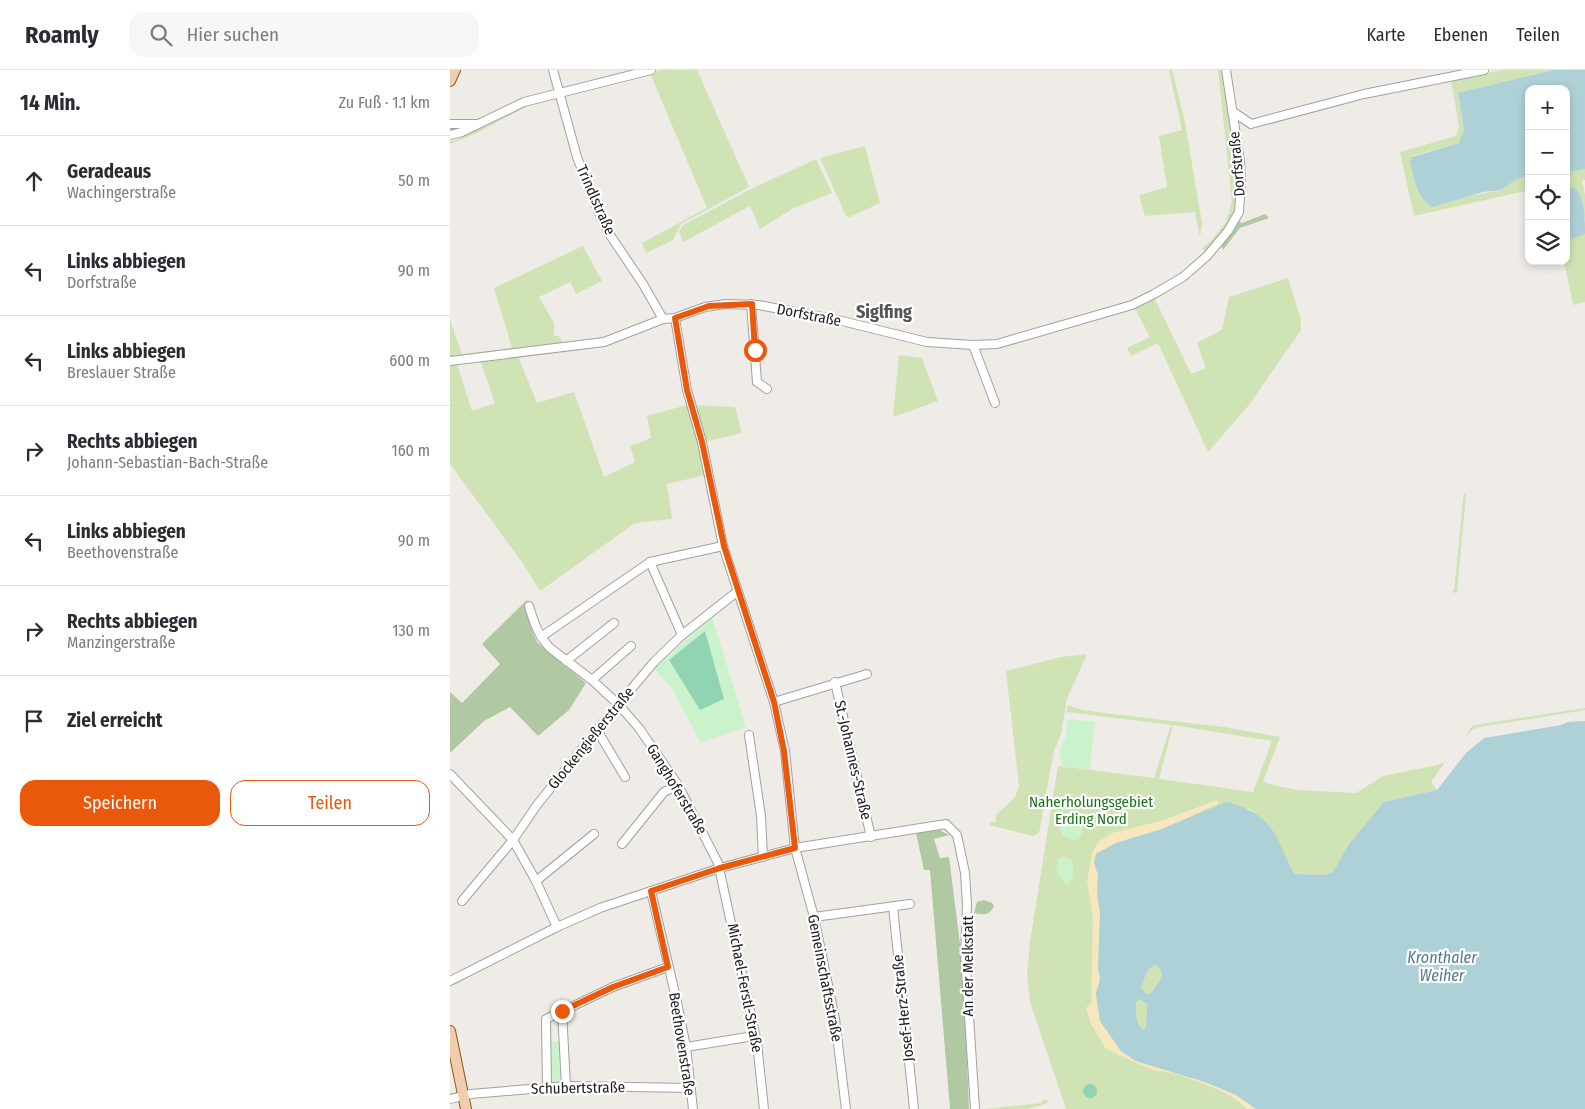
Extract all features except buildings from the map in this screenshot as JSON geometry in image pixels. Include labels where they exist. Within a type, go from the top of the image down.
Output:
[{"type":"main road","points":[[450,81],[455,70]]},
{"type":"main road","points":[[450,1031],[466,1109]]},
{"type":"street","name":"Trindlstraße","points":[[553,70],[583,174],[602,219],[663,319]]},
{"type":"street","points":[[451,135],[524,102],[651,70]]},
{"type":"street","name":"Dorfstraße","points":[[450,361],[604,342],[663,319],[675,318],[709,306],[752,304],[838,320],[926,342],[973,345],[997,344],[1132,304],[1154,294],[1183,276],[1207,256],[1235,221],[1241,204],[1240,161],[1226,70]]},
{"type":"street","name":"Dorfstraße","points":[[1232,111],[1251,124],[1364,94],[1484,70]]},
{"type":"street","points":[[450,124],[478,124]]},
{"type":"street","points":[[752,304],[757,382],[767,389]]},
{"type":"street","name":"Gemeinschaftsstraße","points":[[675,318],[687,390],[702,442],[724,546],[774,702],[784,751],[795,848],[814,917],[835,1019],[846,1109]]},
{"type":"street","points":[[973,345],[995,403]]},
{"type":"street","points":[[540,638],[650,562],[724,546]]},
{"type":"street","points":[[650,562],[682,635]]},
{"type":"street","name":"Glockengießerstraße","points":[[462,901],[513,840],[537,805],[596,730],[654,662],[682,635],[738,591]]},
{"type":"street","name":"Ganghoferstraße","points":[[529,606],[535,629],[540,638],[566,662],[592,680],[619,705],[650,742],[678,785],[720,868]]},
{"type":"street","points":[[566,662],[614,623]]},
{"type":"street","points":[[592,680],[631,646]]},
{"type":"street","points":[[774,702],[834,682],[867,674]]},
{"type":"street","name":"St.-Johannes-Straße","points":[[834,682],[871,837]]},
{"type":"street","points":[[596,730],[625,777]]},
{"type":"street","points":[[749,735],[761,816],[763,857]]},
{"type":"street","points":[[450,774],[513,840],[536,881],[557,927]]},
{"type":"street","points":[[622,844],[664,792],[678,785]]},
{"type":"street","name":"An der Melkstatt","points":[[871,837],[940,824],[951,827],[959,840],[965,874],[967,912],[965,954],[975,1109]]},
{"type":"street","points":[[536,881],[594,834]]},
{"type":"street","points":[[450,981],[557,927],[600,908],[720,868],[795,848],[871,837]]},
{"type":"street","name":"Michael-Ferstl-Straße","points":[[720,868],[757,1043],[764,1109]]},
{"type":"street","name":"Beethovenstraße","points":[[651,891],[686,1047],[693,1109]]},
{"type":"street","points":[[814,917],[910,904]]},
{"type":"street","name":"Josef-Herz-Straße","points":[[893,907],[914,1109]]},
{"type":"street","points":[[547,1087],[546,1019],[613,987],[668,967]]},
{"type":"street","points":[[562,1011],[566,1086]]},
{"type":"street","points":[[686,1047],[754,1036]]},
{"type":"street","name":"Schubertstraße","points":[[450,1099],[464,1095],[566,1086],[691,1088]]},
{"type":"green space","points":[[663,70],[697,70],[749,187],[681,224],[673,240],[646,253],[642,243],[707,208],[650,73]]},
{"type":"green space","points":[[1169,70],[1172,70],[1184,117],[1202,223],[1200,237],[1195,212],[1145,216],[1139,195],[1167,187],[1159,136],[1182,130]]},
{"type":"green space","points":[[1218,70],[1223,70],[1235,138],[1239,174],[1238,204],[1234,217],[1221,237],[1205,251],[1202,248],[1211,241],[1226,222],[1232,201]]},
{"type":"green space","points":[[1502,70],[1553,70],[1458,93],[1464,129],[1459,143],[1412,156],[1469,196],[1501,190],[1517,179],[1525,177],[1525,191],[1414,216],[1400,152],[1456,136],[1459,126],[1451,80]]},
{"type":"green space","points":[[533,103],[477,133],[450,144],[450,142],[502,116]]},
{"type":"green space","points":[[865,146],[880,203],[850,217],[846,216],[820,158]]},
{"type":"green space","points":[[816,159],[832,193],[792,209],[760,229],[750,206],[683,242],[679,232],[683,225],[751,189]]},
{"type":"green space","points":[[1585,169],[1585,180],[1582,181],[1585,195],[1585,220],[1578,190],[1574,187],[1570,188],[1570,171]]},
{"type":"green space","points":[[1265,214],[1269,218],[1240,228],[1223,250],[1221,245],[1238,221],[1242,223]]},
{"type":"green space","points":[[1585,234],[1585,302],[1573,305],[1565,265],[1570,265],[1570,237],[1572,239]]},
{"type":"green space","points":[[583,246],[602,281],[576,294],[570,282],[539,297],[554,323],[554,336],[559,336],[564,344],[450,358],[450,320],[462,354],[512,348],[494,288]]},
{"type":"green space","points":[[1288,278],[1301,320],[1301,330],[1249,405],[1208,452],[1158,343],[1131,356],[1127,348],[1150,337],[1134,307],[1155,299],[1191,374],[1206,368],[1197,343],[1222,330],[1229,297]]},
{"type":"green space","points":[[899,355],[922,358],[938,401],[893,417]]},
{"type":"green space","points":[[518,356],[537,403],[574,392],[604,477],[635,462],[630,446],[651,438],[647,416],[687,405],[701,450],[705,475],[667,484],[672,519],[635,523],[540,591],[522,562],[450,464],[450,366],[457,364],[472,411],[495,403],[480,360]]},
{"type":"green space","points":[[693,405],[735,407],[742,433],[705,442]]},
{"type":"green space","points":[[1464,492],[1466,495],[1457,593],[1451,592],[1454,590]]},
{"type":"green space","points":[[527,600],[530,625],[537,642],[586,683],[569,710],[538,736],[510,707],[484,721],[450,753],[450,692],[462,703],[500,664],[482,644]]},
{"type":"green space","points":[[712,617],[746,727],[701,743],[671,687],[654,668]]},
{"type":"green space","points":[[705,631],[724,699],[700,710],[669,660]]},
{"type":"green space","points":[[1087,654],[1067,699],[1061,734],[1054,751],[1039,833],[1033,836],[989,825],[991,822],[996,822],[996,815],[1015,797],[1019,786],[1006,671],[1061,657]]},
{"type":"green space","name":"Naherholungsgebiet Erding Nord","points":[[1068,705],[1082,710],[1224,727],[1280,737],[1263,781],[1297,790],[1356,793],[1383,776],[1445,762],[1431,782],[1437,790],[1384,802],[1349,844],[1333,872],[1326,875],[1295,874],[1287,862],[1272,828],[1249,809],[1162,829],[1116,843],[1097,986],[1177,1072],[1205,1082],[1256,1109],[1066,1109],[1030,1002],[1027,975],[1030,942],[1058,766],[1154,778],[1171,725],[1067,712]],"holes":[[[1173,725],[1272,741],[1253,792],[1159,779]]]},
{"type":"green space","points":[[1585,708],[1585,710],[1480,727],[1473,729],[1464,739],[1472,726]]},
{"type":"green space","points":[[1071,719],[1095,722],[1090,770],[1061,766],[1062,759],[1059,758],[1063,740],[1066,738],[1067,722]]},
{"type":"green space","points":[[1073,818],[1081,821],[1083,830],[1079,839],[1074,840],[1063,836],[1059,825]]},
{"type":"green space","points":[[938,829],[949,835],[934,839],[940,858],[949,857],[963,968],[969,1109],[950,1109],[930,870],[924,870],[916,833]]},
{"type":"green space","points":[[1064,857],[1073,861],[1073,877],[1069,884],[1065,884],[1056,871],[1059,858]]},
{"type":"green space","points":[[984,900],[992,903],[994,906],[990,912],[986,914],[974,913],[977,902]]},
{"type":"green space","points":[[1156,965],[1161,971],[1160,979],[1151,993],[1146,994],[1141,987],[1148,970]]},
{"type":"green space","points":[[1139,999],[1147,1004],[1146,1026],[1142,1030],[1136,1017],[1136,1002]]},
{"type":"green space","points":[[549,1042],[562,1042],[562,1084],[550,1083]]},
{"type":"green space","points":[[1087,1084],[1093,1084],[1097,1091],[1093,1098],[1087,1098],[1083,1094],[1083,1088]]},
{"type":"green space","points":[[1042,1100],[1047,1100],[1048,1103],[1028,1109],[984,1109],[1042,1103]]},
{"type":"sand","points":[[1217,800],[1218,804],[1162,829],[1116,843],[1096,854],[1094,862],[1098,875],[1097,894],[1100,913],[1098,968],[1100,979],[1096,994],[1100,1021],[1121,1051],[1136,1061],[1205,1082],[1236,1095],[1256,1109],[1247,1109],[1235,1099],[1217,1089],[1177,1074],[1149,1069],[1106,1049],[1091,1024],[1086,1008],[1091,1003],[1093,917],[1087,881],[1092,853],[1099,841],[1112,833],[1164,820]]},
{"type":"water","points":[[1553,70],[1585,70],[1585,169],[1570,171],[1570,85],[1525,85],[1525,177],[1517,179],[1501,190],[1483,192],[1432,207],[1422,198],[1416,186],[1410,161],[1412,157],[1459,143],[1464,129],[1458,93]]},
{"type":"water","points":[[1574,187],[1578,191],[1582,202],[1585,234],[1572,239],[1570,237],[1570,188]]},
{"type":"water","name":"Kronthaler Weiher","points":[[1585,721],[1585,1109],[1256,1109],[1236,1095],[1205,1082],[1136,1061],[1121,1051],[1100,1021],[1096,994],[1100,979],[1098,968],[1100,913],[1097,894],[1098,875],[1094,862],[1096,854],[1116,843],[1162,829],[1226,802],[1251,811],[1268,824],[1295,874],[1326,875],[1333,872],[1349,844],[1384,802],[1437,790],[1466,753],[1484,738],[1561,725],[1568,722]],"holes":[[[1155,965],[1161,971],[1161,979],[1151,993],[1146,994],[1141,987],[1148,970]],[[1139,999],[1147,1004],[1146,1026],[1143,1030],[1136,1017],[1136,1002]]]},
{"type":"district","name":"Siglfing","points":[[884,312]]},
{"type":"route","points":[[562,1011],[613,987],[668,967],[651,891],[720,868],[795,848],[788,778],[774,702],[724,546],[702,442],[687,390],[675,318],[709,306],[752,304],[755,350]]}]
